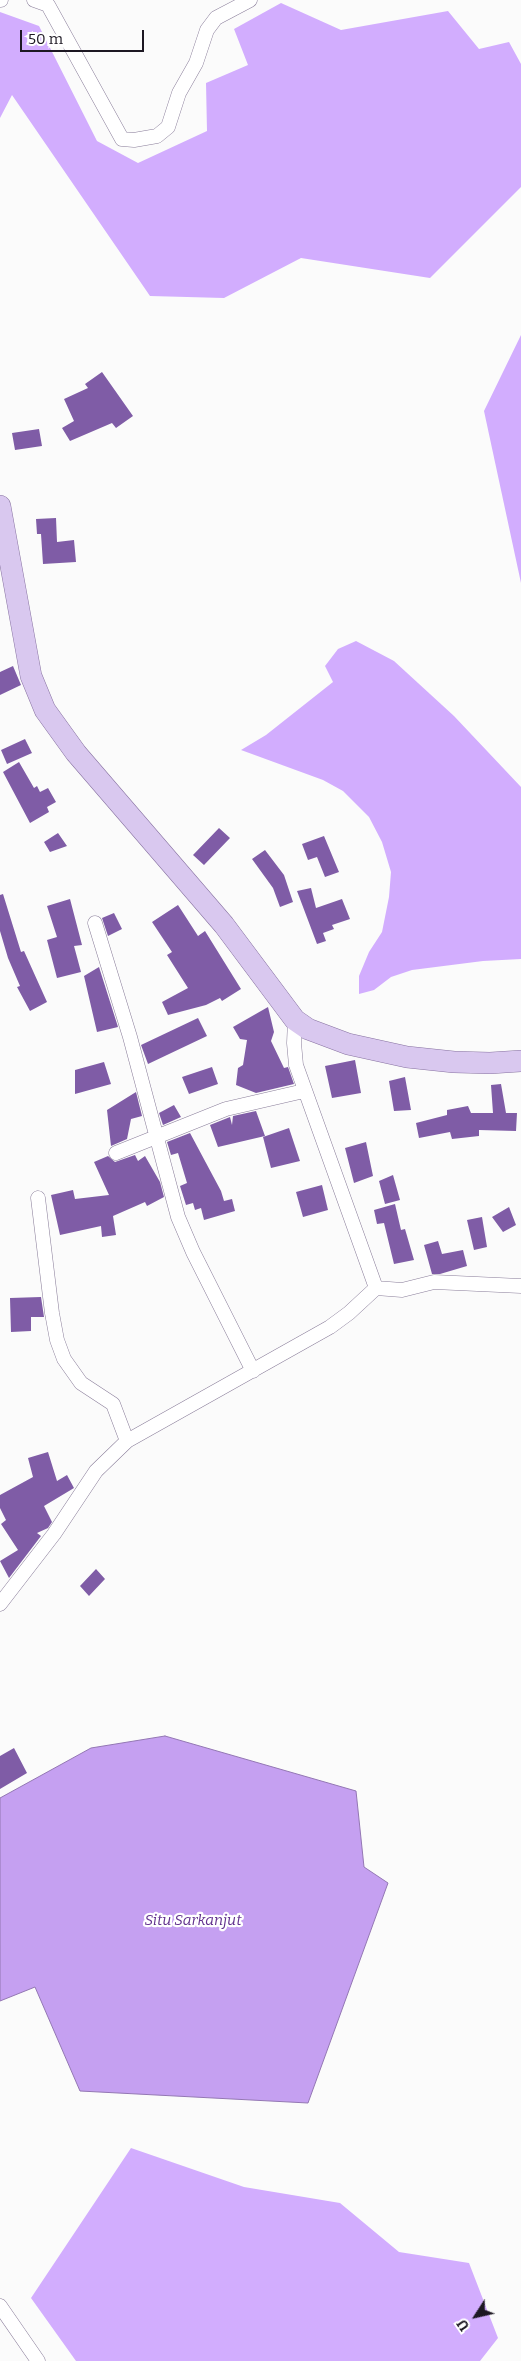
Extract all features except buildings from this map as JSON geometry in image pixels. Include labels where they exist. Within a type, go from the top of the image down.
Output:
[{"type":"main road","points":[[0,506],[31,676],[36,692],[48,717],[76,753],[224,925],[295,1020],[308,1029],[348,1044],[407,1057],[454,1062],[490,1063],[521,1061]]},
{"type":"street","points":[[34,0],[48,5],[122,139],[134,140],[157,136],[168,127],[179,93],[196,63],[207,30],[216,18],[250,0]]},
{"type":"street","points":[[95,923],[130,1037],[184,1235],[253,1371]]},
{"type":"street","points":[[295,1020],[294,1043],[296,1064],[304,1091],[376,1288]]},
{"type":"street","points":[[116,1153],[156,1135],[226,1108],[304,1091]]},
{"type":"street","points":[[38,1198],[57,1340],[64,1359],[81,1383],[113,1404],[127,1441]]},
{"type":"street","points":[[0,1604],[54,1534],[96,1470],[127,1441],[330,1327],[349,1314],[376,1288],[402,1290],[434,1282],[521,1286]]},
{"type":"street","points":[[0,2306],[38,2361]]},
{"type":"shaded area","points":[[281,3],[341,30],[448,11],[479,49],[509,42],[521,64],[521,187],[430,278],[301,258],[224,298],[150,296],[12,95],[0,118],[0,12],[39,26],[97,141],[138,163],[207,131],[206,83],[248,65],[234,29]]},
{"type":"shaded area","points":[[521,335],[521,583],[484,411]]},
{"type":"shaded area","points":[[356,641],[394,661],[454,716],[521,787],[521,959],[483,961],[412,970],[391,977],[374,990],[359,994],[359,976],[369,952],[382,932],[389,897],[391,872],[382,842],[369,817],[343,791],[323,780],[241,750],[266,735],[333,682],[325,666],[338,649]]},
{"type":"shaded area","points":[[131,2148],[244,2187],[340,2203],[399,2252],[469,2263],[498,2338],[480,2361],[76,2361],[31,2298]]},
{"type":"water","name":"Situ Sarkanjut","points":[[165,1736],[356,1791],[364,1867],[388,1883],[308,2103],[80,2091],[35,1987],[0,2001],[0,1798],[91,1748]]}]
